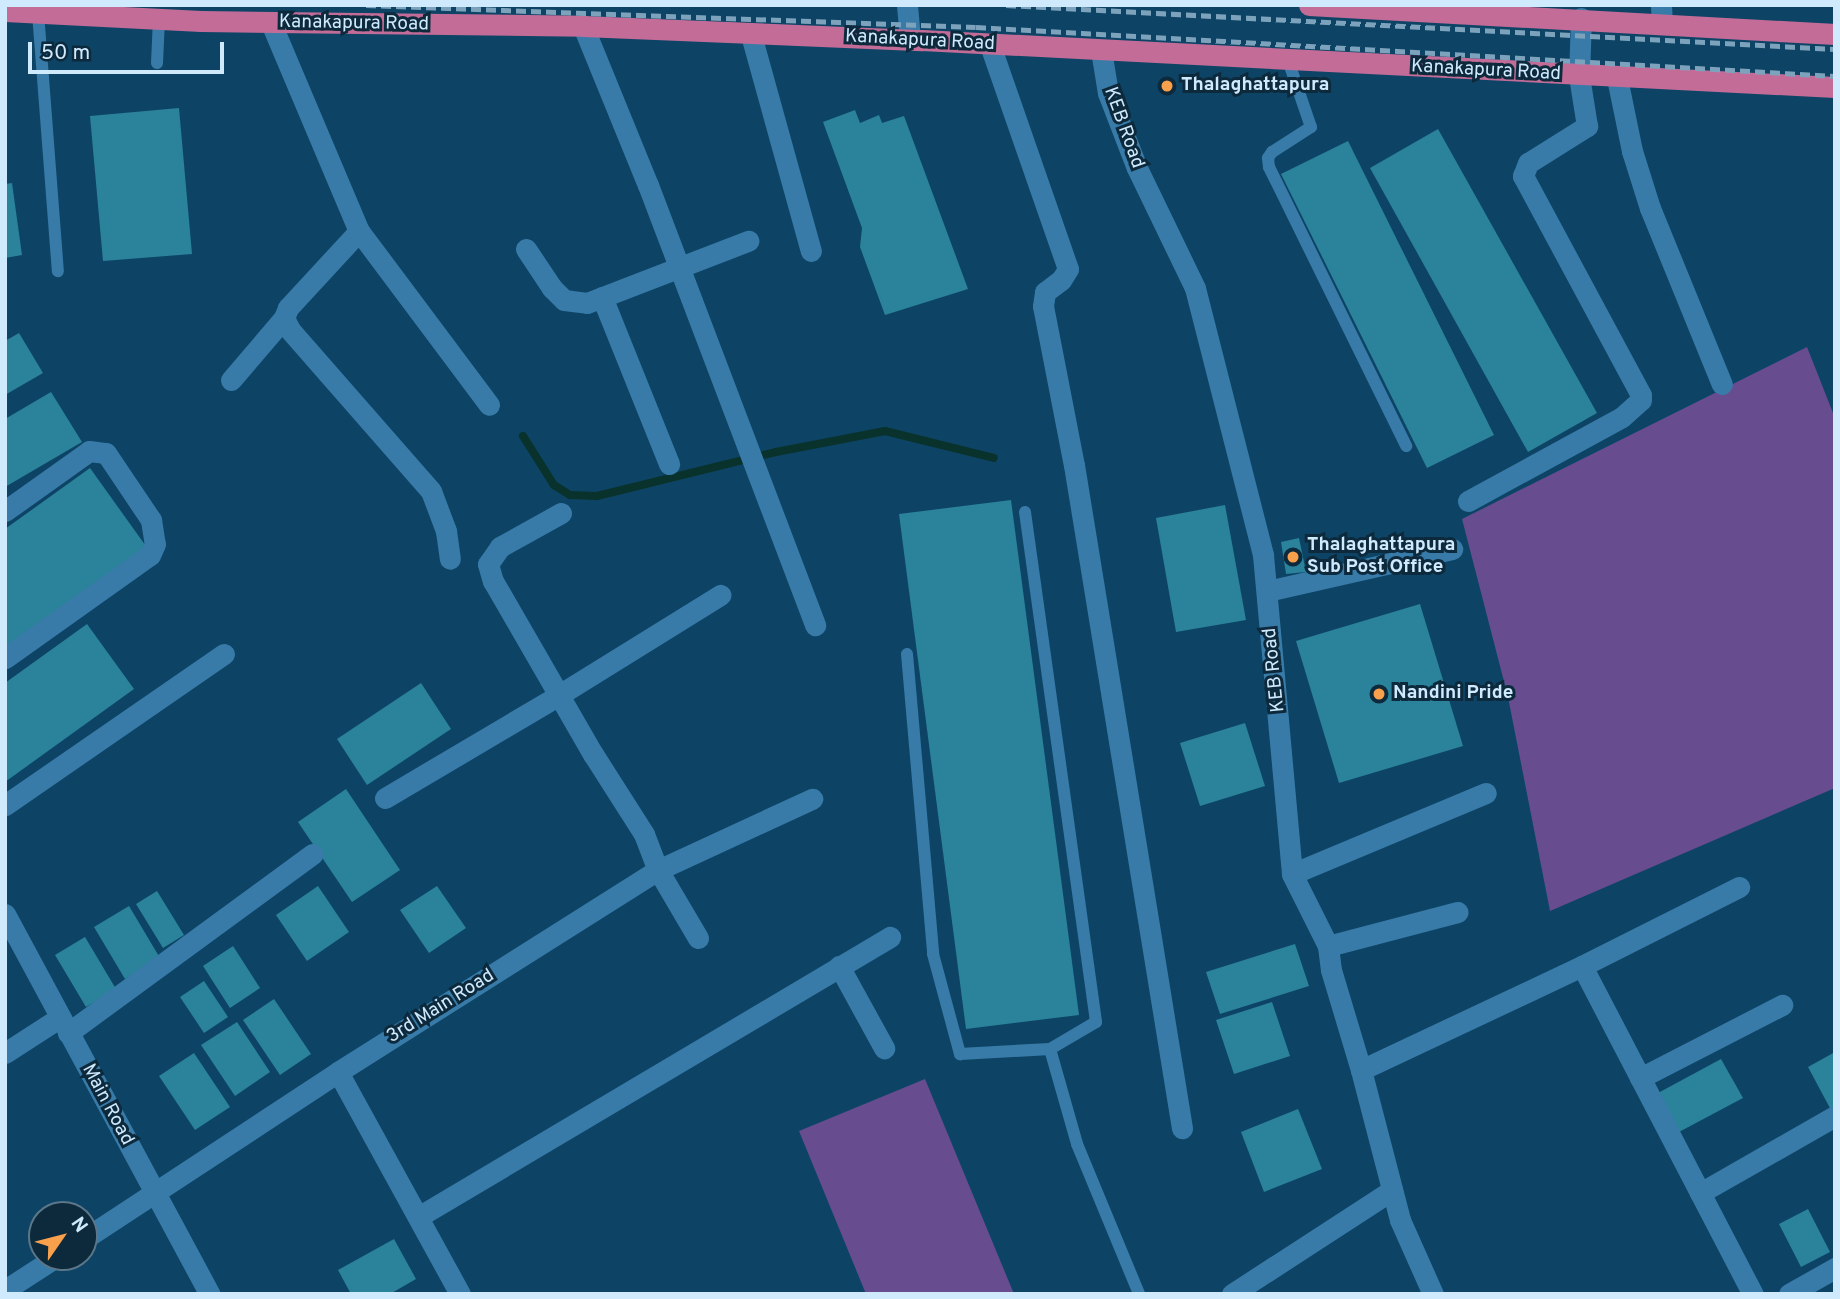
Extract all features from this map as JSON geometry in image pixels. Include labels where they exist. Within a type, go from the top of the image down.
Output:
[{"type":"highway","points":[[1309,5],[1581,18],[1662,15],[1835,34]]},
{"type":"highway","name":"Kanakapura Road","points":[[5,11],[271,23],[583,26],[910,40],[1835,88]]},
{"type":"street","points":[[907,5],[910,40]]},
{"type":"street","points":[[1468,501],[1622,417],[1641,400],[1642,395],[1523,176],[1528,163],[1587,125],[1579,76],[1581,18]]},
{"type":"street","points":[[271,23],[359,230],[489,405]]},
{"type":"street","points":[[583,26],[679,266],[815,625]]},
{"type":"street","points":[[751,35],[811,251]]},
{"type":"street","points":[[990,45],[1068,269],[1067,275],[1045,292],[1043,306],[1074,465],[1182,1128]]},
{"type":"street","name":"KEB Road","points":[[1101,50],[1108,93],[1132,156],[1195,288],[1264,555],[1292,874],[1328,946],[1331,970],[1362,1070],[1400,1220],[1433,1294]]},
{"type":"street","points":[[1617,78],[1641,181],[1721,384]]},
{"type":"street","points":[[231,380],[285,318],[288,308],[359,230]]},
{"type":"street","points":[[526,250],[552,288],[565,299],[587,303],[748,241]]},
{"type":"street","points":[[602,297],[669,464]]},
{"type":"street","points":[[285,318],[290,330],[431,491],[446,531],[450,559]]},
{"type":"street","points":[[5,511],[89,451],[106,453],[151,520],[155,544],[150,555],[5,659]]},
{"type":"street","points":[[561,513],[500,547],[488,565],[493,581],[644,834],[658,870],[698,938]]},
{"type":"street","points":[[1267,591],[1452,549]]},
{"type":"street","points":[[385,797],[559,695],[720,595]]},
{"type":"street","points":[[5,806],[224,654]]},
{"type":"street","points":[[1292,874],[1486,793]]},
{"type":"street","name":"3rd Main Road","points":[[98,1230],[338,1072],[658,870],[812,799]]},
{"type":"street","points":[[5,1053],[63,1026],[313,854]]},
{"type":"street","points":[[1362,1070],[1582,966],[1739,887]]},
{"type":"street","points":[[1328,946],[1458,912]]},
{"type":"street","name":"Main Road","points":[[5,915],[210,1294]]},
{"type":"street","points":[[418,1217],[890,937]]},
{"type":"street","points":[[839,966],[884,1048]]},
{"type":"street","points":[[1582,966],[1753,1294]]},
{"type":"street","points":[[1640,1079],[1782,1005]]},
{"type":"street","points":[[338,1072],[460,1294]]},
{"type":"street","points":[[1700,1193],[1835,1116]]},
{"type":"street","points":[[1232,1294],[1392,1190]]},
{"type":"street","points":[[1789,1294],[1835,1268]]},
{"type":"street","points":[[5,1290],[34,1271]]},
{"type":"lane","points":[[38,13],[58,271]]},
{"type":"lane","points":[[157,63],[159,19]]},
{"type":"lane","points":[[1288,60],[1311,127],[1272,152],[1268,158],[1269,167],[1406,446]]},
{"type":"lane","points":[[906,654],[933,954],[960,1054],[1051,1049],[1096,1022],[1025,512]]},
{"type":"lane","points":[[1051,1049],[1077,1144],[1139,1294]]},
{"type":"shaded area","points":[[1807,347],[1835,418],[1835,788],[1550,911],[1508,697],[1462,519]]},
{"type":"shaded area","points":[[925,1079],[1014,1294],[866,1294],[799,1131]]},
{"type":"building","points":[[179,108],[192,254],[103,261],[90,116]]},
{"type":"building","points":[[855,110],[860,123],[879,115],[882,123],[904,116],[968,289],[885,315],[860,247],[862,228],[823,122]]},
{"type":"building","points":[[1438,129],[1597,413],[1528,452],[1370,168]]},
{"type":"building","points":[[1348,141],[1494,435],[1427,468],[1281,174]]},
{"type":"building","points":[[12,183],[22,255],[5,258],[5,184]]},
{"type":"building","points":[[19,333],[43,373],[5,395],[5,341]]},
{"type":"building","points":[[51,392],[82,442],[5,487],[5,419]]},
{"type":"building","points":[[90,468],[148,549],[5,651],[5,529]]},
{"type":"building","points":[[1011,500],[1079,1015],[966,1029],[899,514]]},
{"type":"building","points":[[1225,505],[1246,620],[1176,632],[1156,518]]},
{"type":"building","name":"Thalaghattapura Sub Post Office","points":[[1299,538],[1306,572],[1286,574],[1281,542]]},
{"type":"building","name":"Nandini Pride","points":[[1420,604],[1463,746],[1339,783],[1296,641]]},
{"type":"building","points":[[87,624],[134,689],[5,782],[5,683]]},
{"type":"building","points":[[421,683],[451,729],[367,785],[337,739]]},
{"type":"building","points":[[1245,723],[1265,786],[1200,806],[1180,743]]},
{"type":"building","points":[[346,789],[400,870],[352,902],[298,822]]},
{"type":"building","points":[[318,886],[349,932],[307,961],[276,915]]},
{"type":"building","points":[[437,886],[466,928],[429,953],[400,910]]},
{"type":"building","points":[[157,891],[184,935],[163,948],[136,904]]},
{"type":"building","points":[[129,906],[160,958],[125,979],[94,927]]},
{"type":"building","points":[[85,937],[116,989],[86,1007],[55,955]]},
{"type":"building","points":[[1295,944],[1309,986],[1220,1014],[1206,972]]},
{"type":"building","points":[[233,946],[260,988],[230,1008],[203,966]]},
{"type":"building","points":[[204,981],[228,1017],[204,1033],[180,997]]},
{"type":"building","points":[[274,999],[311,1054],[280,1075],[243,1020]]},
{"type":"building","points":[[1272,1002],[1290,1056],[1234,1074],[1216,1020]]},
{"type":"building","points":[[237,1022],[270,1072],[235,1096],[201,1045]]},
{"type":"building","points":[[1835,1052],[1835,1108],[1831,1110],[1808,1067]]},
{"type":"building","points":[[194,1053],[230,1107],[195,1130],[159,1076]]},
{"type":"building","points":[[1721,1059],[1743,1098],[1679,1132],[1658,1093]]},
{"type":"building","points":[[1298,1109],[1322,1169],[1264,1192],[1241,1132]]},
{"type":"building","points":[[1808,1209],[1830,1252],[1801,1267],[1779,1224]]},
{"type":"building","points":[[394,1239],[416,1279],[390,1294],[351,1294],[338,1270]]},
{"type":"waterway","points":[[523,436],[554,485],[570,495],[597,496],[776,452],[885,431],[994,458]]},
{"type":"railway","points":[[366,5],[976,27],[1835,76]]},
{"type":"railway","points":[[1006,5],[1835,49]]},
{"type":"place","name":"Thalaghattapura","points":[[1167,86]]},
{"type":"place","name":"Thalaghattapura Sub Post Office","points":[[1293,557]]},
{"type":"place","name":"Nandini Pride","points":[[1379,694]]}]
